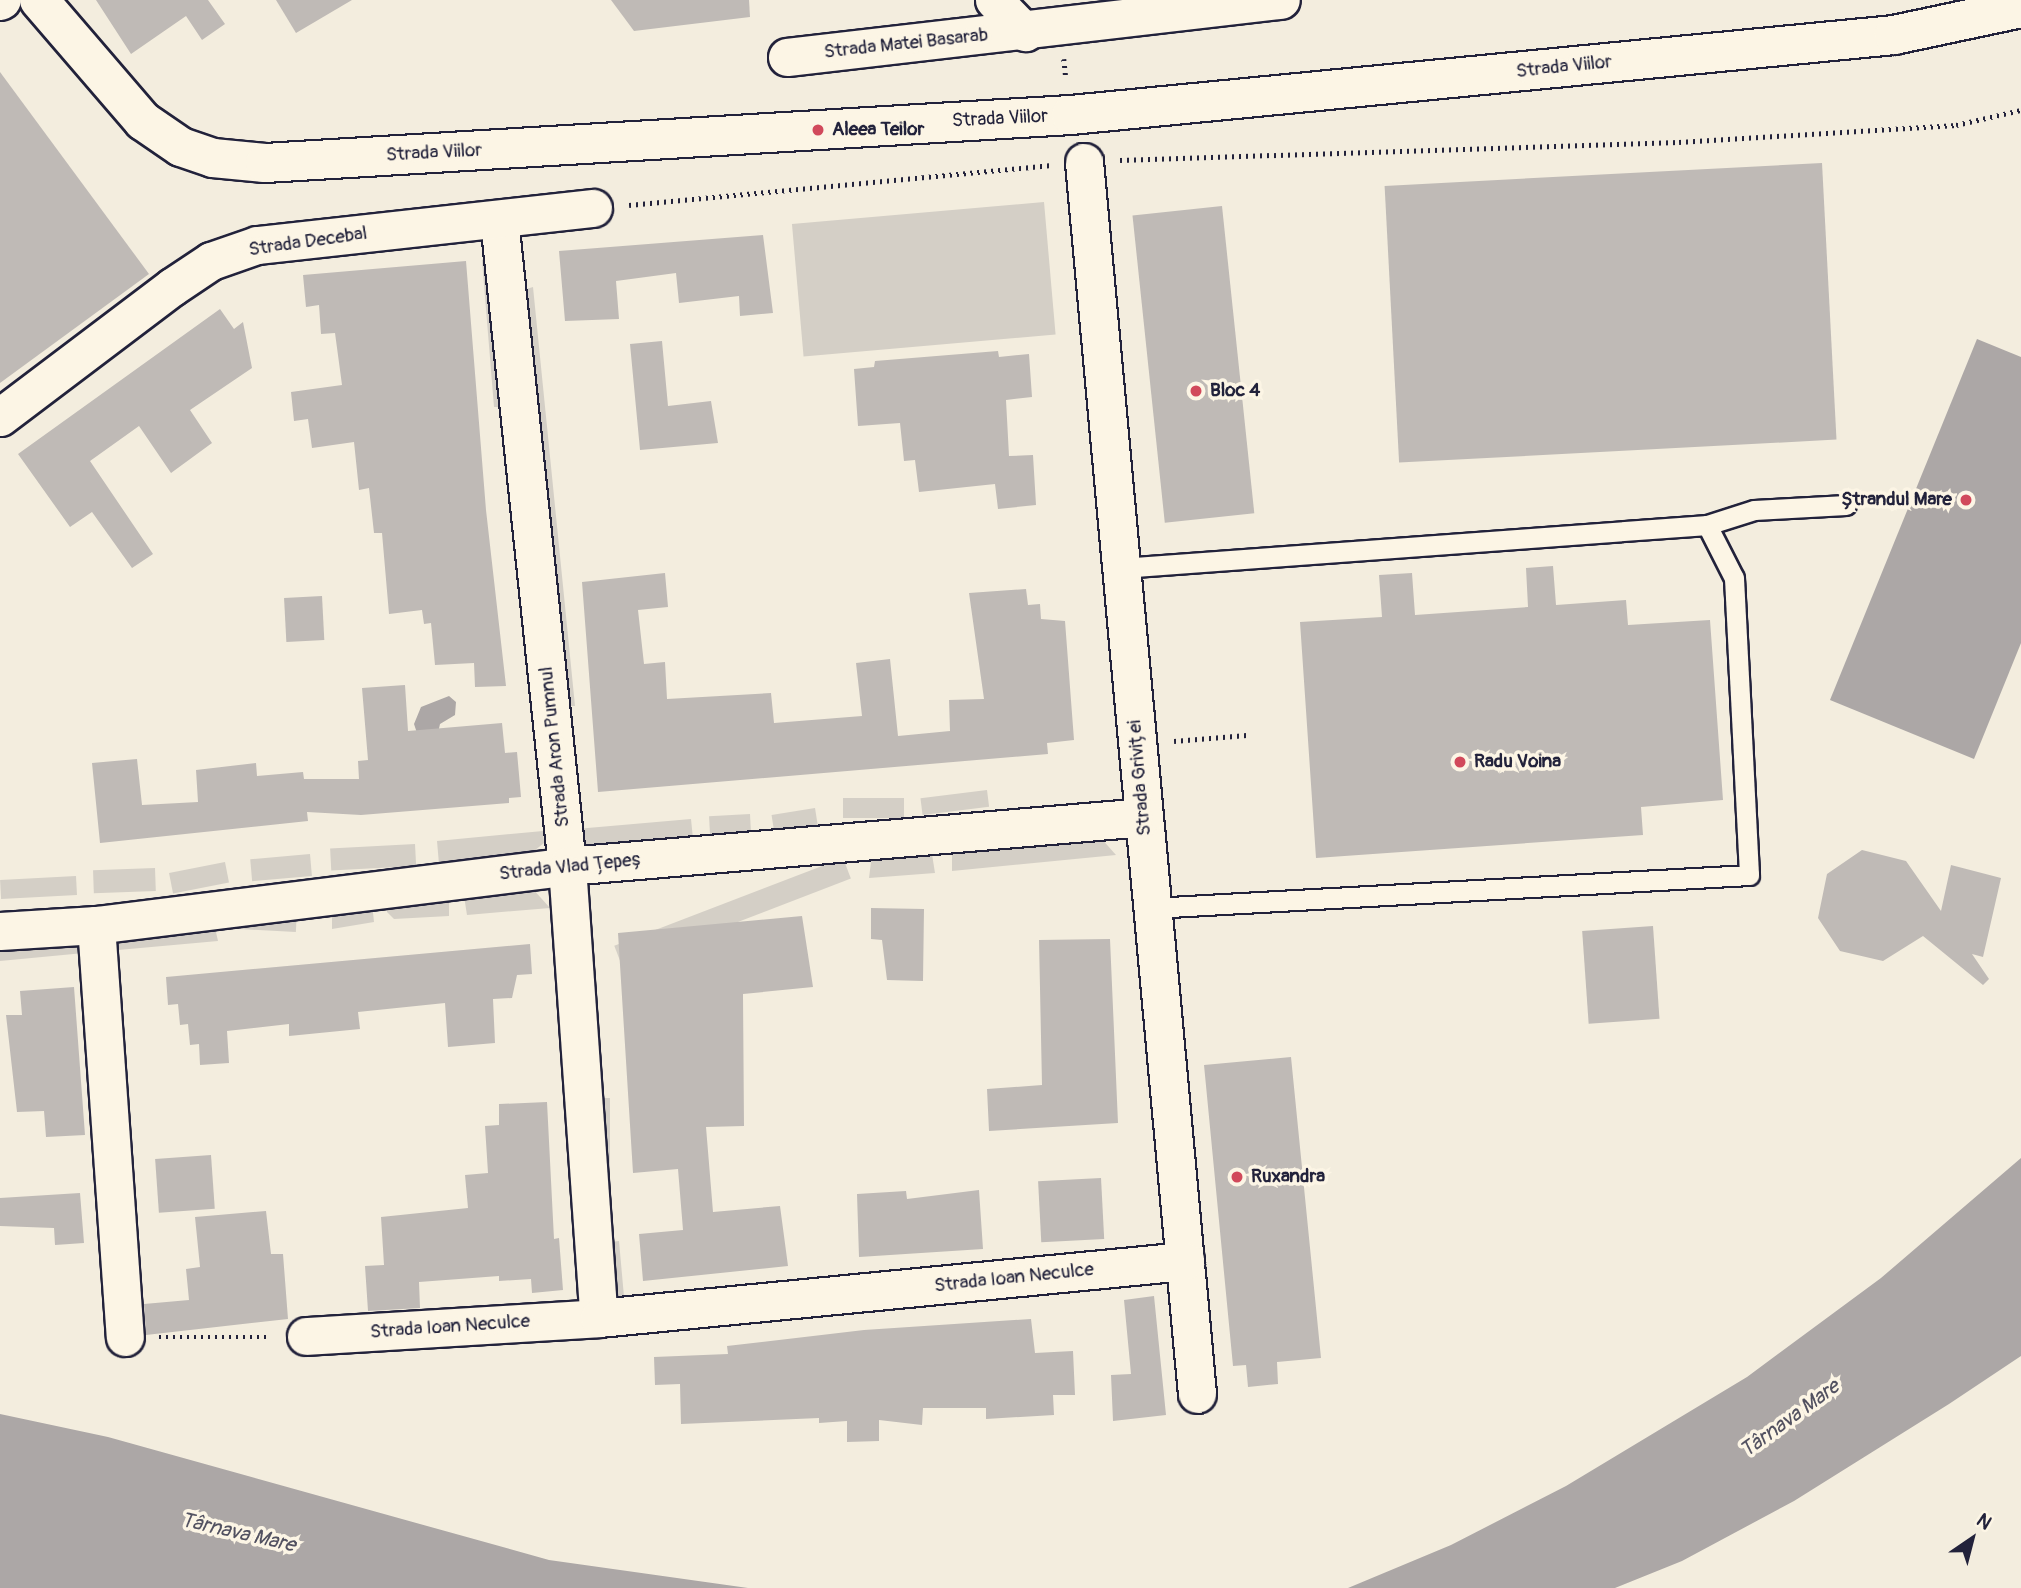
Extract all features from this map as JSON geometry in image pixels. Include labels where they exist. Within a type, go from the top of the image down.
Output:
[{"type":"street","name":"Strada Viilor","points":[[39,0],[143,121],[181,148],[213,158],[265,163],[1070,115],[1894,35],[2021,8]]},
{"type":"street","name":"Strada Matei Basarab","points":[[994,0],[1042,30]]},
{"type":"street","name":"Strada Matei Basarab","points":[[787,57],[1042,30],[1281,0]]},
{"type":"street","name":"Strada Griviței","points":[[1084,162],[1197,1394]]},
{"type":"street","name":"Strada Decebal","points":[[0,416],[211,261],[257,245],[593,208]]},
{"type":"street","name":"Strada Aron Pumnul","points":[[499,219],[567,866],[599,1318]]},
{"type":"street","name":"Strada Vlad Țepeș","points":[[0,932],[96,925],[567,866],[1144,817]]},
{"type":"street","points":[[96,925],[125,1338]]},
{"type":"street","name":"Strada Ioan Neculce","points":[[306,1336],[599,1318],[1185,1261]]},
{"type":"lane","points":[[1121,568],[1707,525],[1754,510],[1846,505]]},
{"type":"lane","points":[[1153,908],[1749,875],[1734,578],[1707,525]]},
{"type":"path","points":[[1042,30],[1070,115]]},
{"type":"path","points":[[593,208],[1084,162],[1679,142],[1956,125],[2021,110]]},
{"type":"path","points":[[1137,744],[1247,735]]},
{"type":"path","points":[[125,1338],[306,1336]]},
{"type":"shaded area","points":[[1044,202],[1056,334],[804,357],[792,224]]},
{"type":"shaded area","points":[[489,254],[506,407],[494,407],[482,260]]},
{"type":"shaded area","points":[[533,287],[575,706],[562,706],[523,290]]},
{"type":"shaded area","points":[[987,790],[989,807],[923,815],[920,798]]},
{"type":"shaded area","points":[[843,798],[904,798],[904,818],[843,818]]},
{"type":"shaded area","points":[[815,808],[818,826],[774,833],[772,815]]},
{"type":"shaded area","points":[[750,814],[751,833],[710,835],[709,816]]},
{"type":"shaded area","points":[[691,819],[693,839],[587,848],[577,842],[576,829]]},
{"type":"shaded area","points":[[543,831],[544,843],[534,851],[439,864],[437,841]]},
{"type":"shaded area","points":[[1100,837],[1116,855],[952,871],[952,847]]},
{"type":"shaded area","points":[[415,844],[416,866],[331,870],[330,848]]},
{"type":"shaded area","points":[[931,848],[935,873],[869,878],[872,854]]},
{"type":"shaded area","points":[[310,854],[312,876],[252,881],[250,859]]},
{"type":"shaded area","points":[[843,858],[851,879],[622,966],[614,946]]},
{"type":"shaded area","points":[[225,862],[229,883],[173,893],[169,873]]},
{"type":"shaded area","points":[[155,868],[156,891],[94,893],[93,870]]},
{"type":"shaded area","points":[[76,876],[77,895],[1,899],[0,880]]},
{"type":"shaded area","points":[[532,888],[550,908],[467,915],[464,896]]},
{"type":"shaded area","points":[[449,898],[449,916],[394,919],[387,912],[387,904]]},
{"type":"shaded area","points":[[372,903],[374,922],[332,929],[332,907]]},
{"type":"shaded area","points":[[228,906],[297,910],[296,932],[227,928]]},
{"type":"shaded area","points":[[213,919],[218,941],[107,951],[106,940]]},
{"type":"shaded area","points":[[72,932],[84,953],[0,961],[0,940]]},
{"type":"shaded area","points":[[603,1098],[610,1098],[610,1177],[603,1177]]},
{"type":"shaded area","points":[[619,1241],[625,1308],[614,1297],[611,1242]]},
{"type":"water","name":"Ștrandul Mare","points":[[1977,339],[2021,357],[2021,643],[1974,759],[1830,700]]},
{"type":"water","points":[[449,696],[456,702],[455,715],[440,724],[438,733],[418,736],[414,724],[421,707]]},
{"type":"water","name":"Târnava Mare","points":[[2021,1158],[2021,1356],[1949,1404],[1794,1501],[1682,1561],[1615,1588],[1348,1588],[1451,1545],[1566,1486],[1747,1377],[1881,1278]]},
{"type":"water","name":"Târnava Mare","points":[[0,1414],[108,1437],[549,1560],[748,1588],[0,1588]]},
{"type":"building","points":[[96,0],[208,0],[225,24],[202,40],[186,16],[131,54]]},
{"type":"building","points":[[276,0],[352,0],[296,33]]},
{"type":"building","points":[[611,0],[749,0],[750,17],[634,31]]},
{"type":"building","points":[[0,72],[149,274],[0,383]]},
{"type":"building","points":[[1822,163],[1836,440],[1399,463],[1385,186]]},
{"type":"building","name":"Bloc 4","points":[[1222,206],[1254,513],[1165,523],[1132,215]]},
{"type":"building","points":[[763,235],[773,313],[740,316],[739,296],[679,303],[676,273],[616,281],[619,319],[565,321],[559,251]]},
{"type":"building","points":[[466,261],[486,510],[506,686],[475,687],[474,663],[435,665],[431,623],[424,624],[422,610],[389,614],[382,533],[374,533],[369,488],[359,490],[354,442],[312,448],[308,419],[294,421],[291,392],[342,385],[335,333],[321,334],[319,305],[306,307],[303,275]]},
{"type":"building","points":[[220,309],[234,329],[243,322],[252,368],[190,410],[212,443],[171,473],[139,426],[90,461],[153,554],[132,568],[92,512],[70,527],[18,454]]},
{"type":"building","points":[[662,341],[668,406],[711,401],[718,443],[640,450],[630,344]]},
{"type":"building","points":[[998,351],[999,357],[1029,354],[1032,397],[1006,400],[1009,456],[1033,455],[1036,505],[998,509],[995,484],[919,492],[915,460],[904,461],[900,423],[858,426],[854,369],[874,367],[875,361]]},
{"type":"building","points":[[1553,566],[1556,605],[1626,600],[1628,625],[1710,620],[1723,800],[1641,807],[1643,835],[1316,858],[1300,622],[1382,617],[1379,575],[1412,573],[1415,615],[1528,607],[1526,568]]},
{"type":"building","points":[[665,573],[668,607],[638,610],[644,664],[665,662],[667,699],[771,693],[774,723],[862,716],[856,663],[890,659],[898,736],[950,731],[949,700],[984,699],[969,593],[1026,589],[1028,605],[1040,604],[1041,619],[1065,621],[1074,740],[1047,743],[1048,754],[598,792],[582,582]]},
{"type":"building","points":[[322,596],[324,640],[286,642],[284,598]]},
{"type":"building","points":[[405,685],[408,731],[502,723],[505,753],[517,752],[521,797],[509,798],[509,803],[361,815],[307,812],[308,821],[100,843],[92,763],[137,759],[142,805],[198,802],[196,770],[256,763],[257,776],[303,772],[304,779],[359,779],[358,761],[368,760],[362,688]]},
{"type":"building","points":[[1862,850],[1906,861],[1941,911],[1951,865],[2001,878],[1983,957],[1972,954],[1989,979],[1983,985],[1923,936],[1883,961],[1840,951],[1818,918],[1827,874]]},
{"type":"building","points":[[871,908],[924,909],[923,981],[887,980],[882,940],[871,939]]},
{"type":"building","points":[[802,916],[813,987],[743,994],[744,1126],[706,1127],[713,1212],[780,1206],[788,1266],[643,1281],[639,1234],[683,1230],[678,1169],[633,1173],[618,933]]},
{"type":"building","points":[[1653,926],[1659,1019],[1589,1024],[1582,931]]},
{"type":"building","points":[[1110,939],[1118,1123],[989,1131],[987,1089],[1042,1085],[1039,940]]},
{"type":"building","points":[[530,944],[532,974],[517,975],[512,998],[493,999],[495,1043],[448,1047],[445,1003],[358,1012],[360,1029],[289,1036],[289,1024],[227,1031],[229,1063],[200,1065],[199,1044],[190,1045],[188,1024],[180,1025],[178,1004],[168,1005],[166,977]]},
{"type":"building","points":[[74,987],[85,1135],[46,1137],[44,1111],[17,1112],[6,1015],[22,1015],[20,991]]},
{"type":"building","points":[[1291,1057],[1321,1358],[1277,1362],[1278,1384],[1248,1387],[1246,1365],[1233,1366],[1204,1065]]},
{"type":"building","points":[[547,1102],[554,1239],[559,1238],[563,1290],[532,1293],[531,1279],[499,1281],[499,1276],[419,1282],[420,1308],[368,1311],[365,1266],[384,1265],[381,1217],[468,1208],[465,1175],[488,1173],[485,1126],[499,1125],[499,1104]]},
{"type":"building","points":[[211,1155],[215,1209],[159,1213],[155,1159]]},
{"type":"building","points":[[1101,1178],[1104,1239],[1041,1242],[1038,1181]]},
{"type":"building","points":[[979,1190],[983,1249],[859,1257],[857,1194],[906,1191],[907,1199]]},
{"type":"building","points":[[80,1193],[84,1243],[55,1245],[54,1228],[0,1226],[0,1198]]},
{"type":"building","points":[[266,1211],[271,1254],[283,1254],[288,1319],[146,1335],[144,1304],[189,1300],[186,1269],[200,1267],[195,1217]]},
{"type":"building","points":[[1154,1296],[1166,1415],[1113,1421],[1111,1375],[1131,1374],[1124,1300]]},
{"type":"building","points":[[1031,1319],[1035,1353],[1073,1351],[1075,1395],[1053,1395],[1054,1415],[986,1419],[986,1408],[923,1408],[922,1425],[879,1420],[879,1441],[847,1442],[847,1421],[819,1423],[819,1418],[681,1424],[680,1384],[655,1385],[654,1357],[728,1354],[727,1346],[864,1330]]},
{"type":"place","name":"Aleea Teilor","points":[[818,130]]},
{"type":"place","name":"Bloc 4","points":[[1196,391]]},
{"type":"place","name":"Ștrandul Mare","points":[[1966,500]]},
{"type":"place","name":"Radu Voina","points":[[1460,762]]},
{"type":"place","name":"Ruxandra","points":[[1237,1177]]}]
